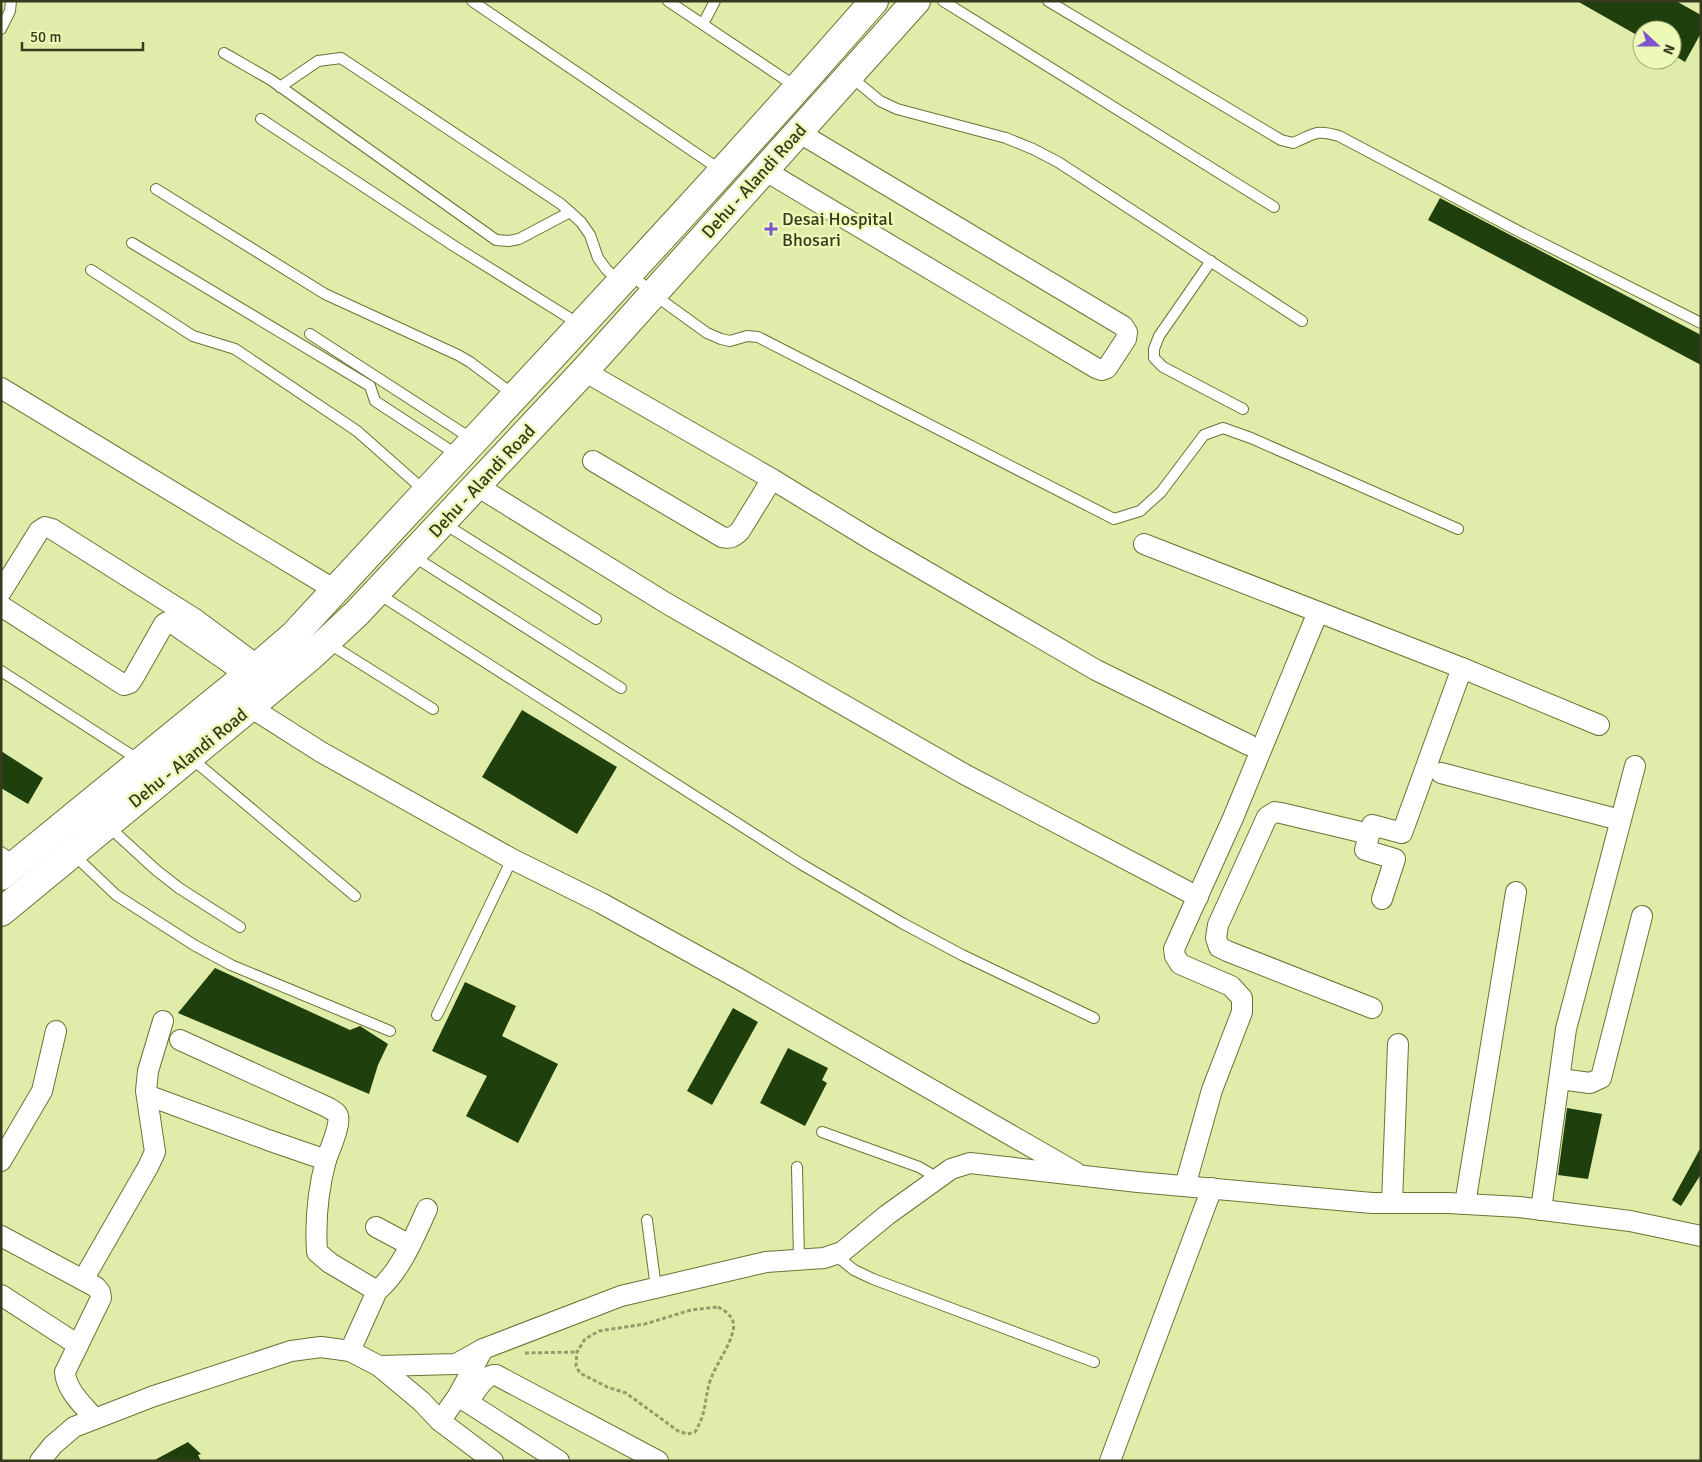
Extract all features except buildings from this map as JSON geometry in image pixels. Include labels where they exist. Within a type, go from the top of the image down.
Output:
[{"type":"main road","name":"Dehu - Alandi Road","points":[[7,863],[141,761],[295,634],[582,326],[798,88],[874,1]]},
{"type":"main road","name":"Dehu - Alandi Road","points":[[1,912],[250,707],[326,642],[376,593],[584,371],[916,1]]},
{"type":"street","points":[[764,170],[1096,368],[1102,370],[1107,368],[1126,338],[1127,332],[1123,326],[798,132]]},
{"type":"street","points":[[584,371],[772,479],[872,540],[1096,670],[1249,745]]},
{"type":"street","points":[[1,388],[335,590]]},
{"type":"street","points":[[593,462],[722,538],[728,539],[735,536],[740,530],[772,479]]},
{"type":"street","points":[[477,486],[666,603],[964,774],[1198,897]]},
{"type":"street","points":[[1,592],[39,531],[45,527],[52,529],[195,619],[245,676],[250,707],[321,752],[512,859],[601,904],[740,980],[1084,1176]]},
{"type":"street","points":[[1144,544],[1462,668],[1599,725]]},
{"type":"street","points":[[1,606],[124,685],[130,682],[135,675],[164,624],[167,622],[172,623],[245,676]]},
{"type":"street","points":[[1185,1186],[1212,1090],[1242,1012],[1242,998],[1231,986],[1180,964],[1175,956],[1174,949],[1233,818],[1318,612]]},
{"type":"street","points":[[1382,899],[1395,859],[1365,850],[1368,834],[1372,825],[1402,833],[1462,668]]},
{"type":"street","points":[[1541,1210],[1566,1029],[1634,766]]},
{"type":"street","points":[[1441,773],[1620,820]]},
{"type":"street","points":[[1368,834],[1281,813],[1275,812],[1267,817],[1218,925],[1216,938],[1219,947],[1227,952],[1372,1008]]},
{"type":"street","points":[[1465,1204],[1516,892]]},
{"type":"street","points":[[1560,1079],[1590,1083],[1600,1078],[1642,916]]},
{"type":"street","points":[[83,1280],[152,1159],[154,1146],[147,1095],[148,1071],[163,1021]]},
{"type":"street","points":[[2,1156],[42,1091],[56,1031]]},
{"type":"street","points":[[180,1040],[327,1107],[336,1113],[338,1125],[319,1187],[316,1235],[317,1252],[330,1263],[377,1291]]},
{"type":"street","points":[[1392,1203],[1398,1044]]},
{"type":"street","points":[[147,1095],[326,1160]]},
{"type":"street","points":[[379,1366],[456,1364],[483,1349],[621,1296],[766,1262],[824,1258],[842,1252],[887,1215],[938,1178],[951,1169],[970,1162],[1084,1176],[1372,1203],[1465,1204],[1541,1210],[1630,1221],[1701,1236]]},
{"type":"street","points":[[1110,1461],[1212,1188]]},
{"type":"street","points":[[350,1351],[377,1291],[387,1282],[410,1245],[428,1209]]},
{"type":"street","points":[[376,1227],[410,1245]]},
{"type":"street","points":[[1,1236],[96,1287],[100,1292],[101,1298],[65,1372],[68,1386],[95,1419]]},
{"type":"street","points":[[1,1295],[78,1345]]},
{"type":"street","points":[[40,1461],[53,1445],[74,1427],[154,1396],[291,1351],[321,1347],[350,1351],[379,1366],[422,1401],[440,1421],[493,1461]]},
{"type":"street","points":[[463,1399],[483,1349]]},
{"type":"street","points":[[440,1421],[486,1378],[491,1374],[496,1374],[658,1461]]},
{"type":"street","points":[[463,1399],[559,1461]]},
{"type":"lane","points":[[1,29],[10,11],[12,1]]},
{"type":"lane","points":[[472,1],[722,172]]},
{"type":"lane","points":[[668,1],[798,88]]},
{"type":"lane","points":[[703,24],[715,1]]},
{"type":"lane","points":[[943,1],[1274,207]]},
{"type":"lane","points":[[1048,1],[1281,140],[1293,144],[1314,133],[1324,132],[1340,136],[1524,234],[1701,323]]},
{"type":"lane","points":[[224,53],[280,86],[496,240],[508,241],[519,239],[570,212]]},
{"type":"lane","points":[[280,86],[318,61],[341,58],[561,204],[581,222],[590,235],[598,258],[602,263],[653,294],[707,333],[730,341],[747,336],[758,337],[1114,519],[1140,511],[1162,492],[1204,435],[1223,428],[1251,438],[1458,529]]},
{"type":"lane","points":[[849,76],[880,100],[897,109],[1006,138],[1058,162],[1302,321]]},
{"type":"lane","points":[[261,119],[454,246],[582,326]]},
{"type":"lane","points":[[156,189],[325,294],[458,355],[516,396]]},
{"type":"lane","points":[[132,243],[370,386],[375,401],[467,449]]},
{"type":"lane","points":[[1211,262],[1159,336],[1154,349],[1154,358],[1163,366],[1243,409]]},
{"type":"lane","points":[[91,270],[192,336],[235,349],[357,431],[375,445],[426,493]]},
{"type":"lane","points":[[310,334],[467,449]]},
{"type":"lane","points":[[442,523],[596,620]]},
{"type":"lane","points":[[411,555],[621,688]]},
{"type":"lane","points":[[376,593],[801,864],[902,923],[1094,1018]]},
{"type":"lane","points":[[326,642],[433,709]]},
{"type":"lane","points":[[1,671],[141,761]]},
{"type":"lane","points":[[190,756],[355,896]]},
{"type":"lane","points":[[107,825],[156,870],[179,888],[240,927]]},
{"type":"lane","points":[[72,853],[116,895],[194,945],[231,965],[390,1031]]},
{"type":"lane","points":[[437,1015],[512,859]]},
{"type":"lane","points":[[822,1132],[919,1167],[938,1178]]},
{"type":"lane","points":[[797,1167],[799,1260]]},
{"type":"lane","points":[[647,1220],[656,1288]]},
{"type":"lane","points":[[834,1254],[854,1270],[873,1279],[1094,1362]]},
{"type":"path","points":[[718,1307],[726,1310],[732,1317],[733,1330],[710,1381],[701,1422],[695,1432],[687,1434],[678,1431],[626,1393],[607,1387],[580,1373],[576,1366],[577,1352],[585,1339],[599,1331],[645,1324],[691,1310],[718,1307]]},
{"type":"path","points":[[509,1340],[510,1349],[517,1353],[577,1352]]},
{"type":"place","name":"Desai Hospital Bhosari","points":[[771,229]]}]
